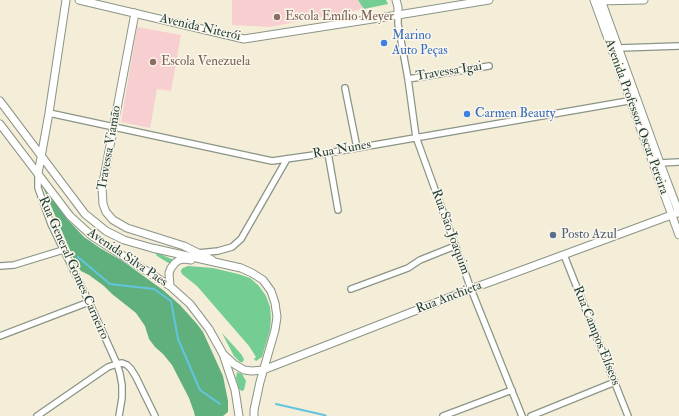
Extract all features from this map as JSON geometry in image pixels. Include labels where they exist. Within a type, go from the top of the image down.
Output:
[{"type":"main road","name":"Rua General Gomes Carneiro","points":[[38,174],[40,154],[49,113],[66,0]]},
{"type":"main road","name":"Avenida Niterói","points":[[79,0],[244,39],[489,0]]},
{"type":"main road","points":[[396,0],[398,15]]},
{"type":"main road","points":[[598,1],[644,0]]},
{"type":"main road","name":"Avenida Professor Oscar Pereira","points":[[598,1],[619,48],[633,100],[660,163],[679,213]]},
{"type":"main road","name":"Avenida Professor Oscar Pereira","points":[[598,1],[679,235]]},
{"type":"main road","name":"Travessa Viamão","points":[[135,13],[102,188],[103,204],[106,212],[114,220],[127,228],[184,246],[214,261]]},
{"type":"main road","name":"Avenida Silva Paes","points":[[0,101],[85,214],[106,231],[124,240],[138,244],[214,261]]},
{"type":"main road","name":"Avenida Silva Paes","points":[[0,124],[70,216],[92,236],[170,286],[190,304],[209,329],[223,354]]},
{"type":"main road","name":"Rua Anchieta","points":[[223,354],[234,364],[244,370],[263,370],[471,289],[679,213]]},
{"type":"main road","points":[[170,286],[171,268],[174,263],[184,259],[214,261],[241,268],[263,280],[271,291],[277,317],[275,330],[263,370],[254,416]]},
{"type":"main road","points":[[223,354],[235,390],[239,416]]},
{"type":"street","name":"Rua São Joaquim","points":[[398,15],[398,24],[408,79],[416,137],[471,289],[522,416]]},
{"type":"street","points":[[619,48],[679,46]]},
{"type":"street","name":"Travessa Igai","points":[[408,79],[489,66]]},
{"type":"street","points":[[345,88],[357,148]]},
{"type":"street","name":"Rua Nunes","points":[[49,113],[272,161],[328,153],[633,100]]},
{"type":"street","points":[[328,153],[338,210]]},
{"type":"street","points":[[198,253],[218,251],[232,247],[241,239],[287,159]]},
{"type":"street","points":[[660,163],[679,162]]},
{"type":"street","name":"Rua General Gomes Carneiro","points":[[38,174],[38,188],[51,224],[117,364],[122,385],[122,398],[119,416]]},
{"type":"street","points":[[351,288],[408,268],[420,260],[455,246]]},
{"type":"street","points":[[0,266],[14,265],[63,250]]},
{"type":"street","name":"Rua Campos Elíseos","points":[[564,255],[628,416]]},
{"type":"street","points":[[0,336],[89,302]]},
{"type":"street","points":[[37,416],[108,367],[117,364],[127,365],[131,369],[155,416]]},
{"type":"street","points":[[531,416],[615,382]]},
{"type":"street","points":[[443,416],[512,390]]},
{"type":"shaded area","name":"Escola Emílio Meyer","points":[[232,0],[358,0],[364,9],[269,27],[232,25]]},
{"type":"shaded area","name":"Escola Venezuela","points":[[137,27],[181,35],[171,91],[157,89],[150,128],[121,122]]},
{"type":"green space","points":[[358,0],[386,0],[388,4],[364,9]]},
{"type":"green space","points":[[43,187],[67,219],[84,237],[124,262],[163,290],[180,305],[197,324],[203,332],[223,376],[228,401],[228,412],[223,416],[195,416],[189,398],[172,365],[149,339],[145,326],[136,313],[104,286],[81,271],[76,264]]},
{"type":"green space","points":[[155,252],[174,260],[170,264],[157,256]]},
{"type":"green space","points":[[188,266],[213,268],[238,274],[250,278],[259,286],[266,296],[270,307],[271,318],[270,330],[262,357],[256,361],[254,359],[256,357],[249,346],[197,286],[182,274],[181,270]]},
{"type":"green space","points":[[222,333],[241,354],[244,359],[243,362],[240,362],[234,356]]},
{"type":"green space","points":[[237,372],[242,374],[246,381],[244,390],[242,391],[239,389],[236,378]]},
{"type":"waterway","points":[[78,257],[110,284],[154,289],[171,301],[178,339],[200,390],[220,404]]},
{"type":"waterway","points":[[276,404],[326,416]]},
{"type":"place","name":"Escola Emílio Meyer","points":[[277,17]]},
{"type":"place","name":"Marino Auto Peças","points":[[384,43]]},
{"type":"place","name":"Escola Venezuela","points":[[153,62]]},
{"type":"place","name":"Carmen Beauty","points":[[467,114]]},
{"type":"place","name":"Posto Azul","points":[[553,235]]}]
